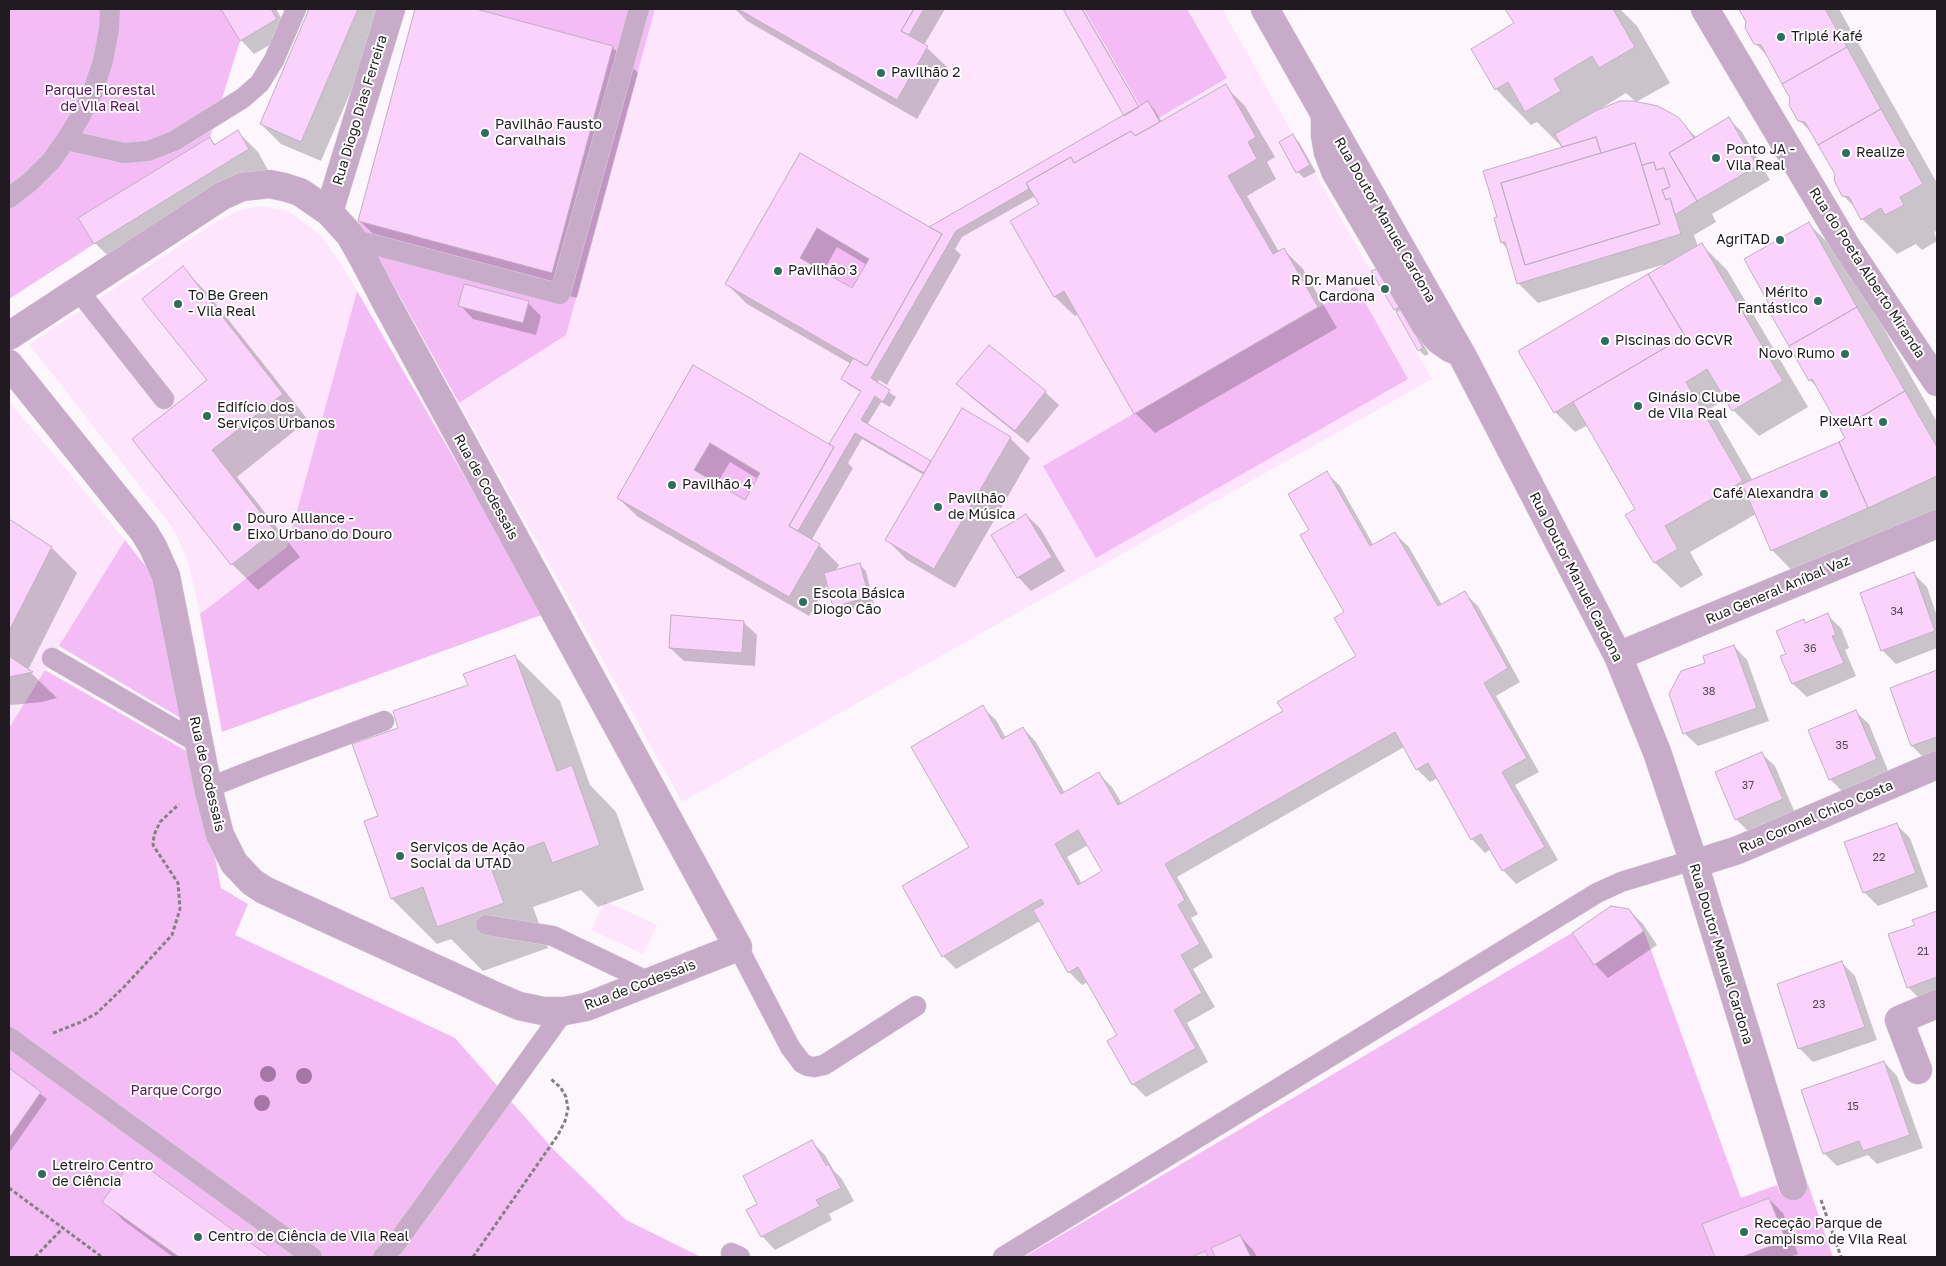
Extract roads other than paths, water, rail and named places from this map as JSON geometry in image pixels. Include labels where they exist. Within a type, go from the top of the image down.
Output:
[{"type":"street","name":"Rua Diogo Dias Ferreira","points":[[329,212],[391,9]]},
{"type":"street","name":"Rua Doutor Manuel Cardona","points":[[1264,9],[1463,358],[1618,656],[1657,752],[1793,1186]]},
{"type":"street","name":"Rua do Poeta Alberto Miranda","points":[[1705,9],[1846,246],[1937,382]]},
{"type":"street","name":"Rua de Codessais","points":[[9,336],[222,196],[242,187],[269,184],[284,187],[300,192],[329,212],[352,239],[738,947],[592,1005],[555,1012],[531,1009],[505,1001],[264,890],[242,873],[227,851],[220,835],[208,788],[166,576],[153,547],[144,532],[9,364]]},
{"type":"street","name":"Rua General Aníbal Vaz","points":[[1618,656],[1937,524]]},
{"type":"street","name":"Rua Coronel Chico Costa","points":[[1693,862],[1738,850],[1937,765]]},
{"type":"street","points":[[1918,1070],[1899,1020],[1937,1004]]},
{"type":"lane","points":[[9,198],[30,182],[51,161],[66,140],[92,94],[109,29],[110,9]]},
{"type":"lane","points":[[66,140],[114,152],[136,153],[160,148],[174,141],[233,105],[256,87],[274,60],[296,9]]},
{"type":"lane","points":[[352,239],[560,294],[637,9]]},
{"type":"lane","points":[[78,290],[164,399]]},
{"type":"lane","points":[[52,658],[200,744]]},
{"type":"lane","points":[[208,788],[384,721]]},
{"type":"lane","points":[[1003,1257],[1597,893],[1620,882],[1693,862]]},
{"type":"lane","points":[[486,925],[553,936],[648,982]]},
{"type":"lane","points":[[738,947],[790,1047],[802,1063],[808,1066],[824,1065],[916,1006]]},
{"type":"lane","points":[[383,1257],[395,1245],[564,1011]]},
{"type":"lane","points":[[9,1037],[312,1257]]},
{"type":"place","name":"Triplé Kafé","points":[[1781,37]]},
{"type":"place","name":"Pavilhão 2","points":[[881,73]]},
{"type":"place","name":"Pavilhão Fausto Carvalhais","points":[[485,133]]},
{"type":"place","name":"Realize","points":[[1846,153]]},
{"type":"place","name":"Ponto JA - Vila Real","points":[[1716,158]]},
{"type":"place","name":"AgriTAD","points":[[1780,240]]},
{"type":"place","name":"Pavilhão 3","points":[[778,271]]},
{"type":"place","name":"R Dr. Manuel Cardona","points":[[1385,289]]},
{"type":"place","name":"Mérito Fantástico","points":[[1818,301]]},
{"type":"place","name":"To Be Green - Vila Real","points":[[178,304]]},
{"type":"place","name":"Piscinas do GCVR","points":[[1605,341]]},
{"type":"place","name":"Novo Rumo","points":[[1845,354]]},
{"type":"place","name":"Ginásio Clube de Vila Real","points":[[1638,406]]},
{"type":"place","name":"Edifício dos Serviços Urbanos","points":[[207,416]]},
{"type":"place","name":"PixelArt","points":[[1883,422]]},
{"type":"place","name":"Pavilhão 4","points":[[672,485]]},
{"type":"place","name":"Café Alexandra","points":[[1824,494]]},
{"type":"place","name":"Pavilhão de Música","points":[[938,507]]},
{"type":"place","name":"Douro Alliance - Eixo Urbano do Douro","points":[[237,527]]},
{"type":"place","name":"Escola Básica Diogo Cão","points":[[803,602]]},
{"type":"place","name":"Serviços de Ação Social da UTAD","points":[[400,856]]},
{"type":"place","name":"Letreiro Centro de Ciência","points":[[42,1174]]},
{"type":"place","name":"Receção Parque de Campismo de Vila Real","points":[[1744,1232]]},
{"type":"place","name":"Centro de Ciência de Vila Real","points":[[198,1237]]},
{"type":"park label","name":"Parque Florestal de Vila Real","points":[[100,99]]},
{"type":"park label","name":"Parque Corgo","points":[[176,1091]]}]
